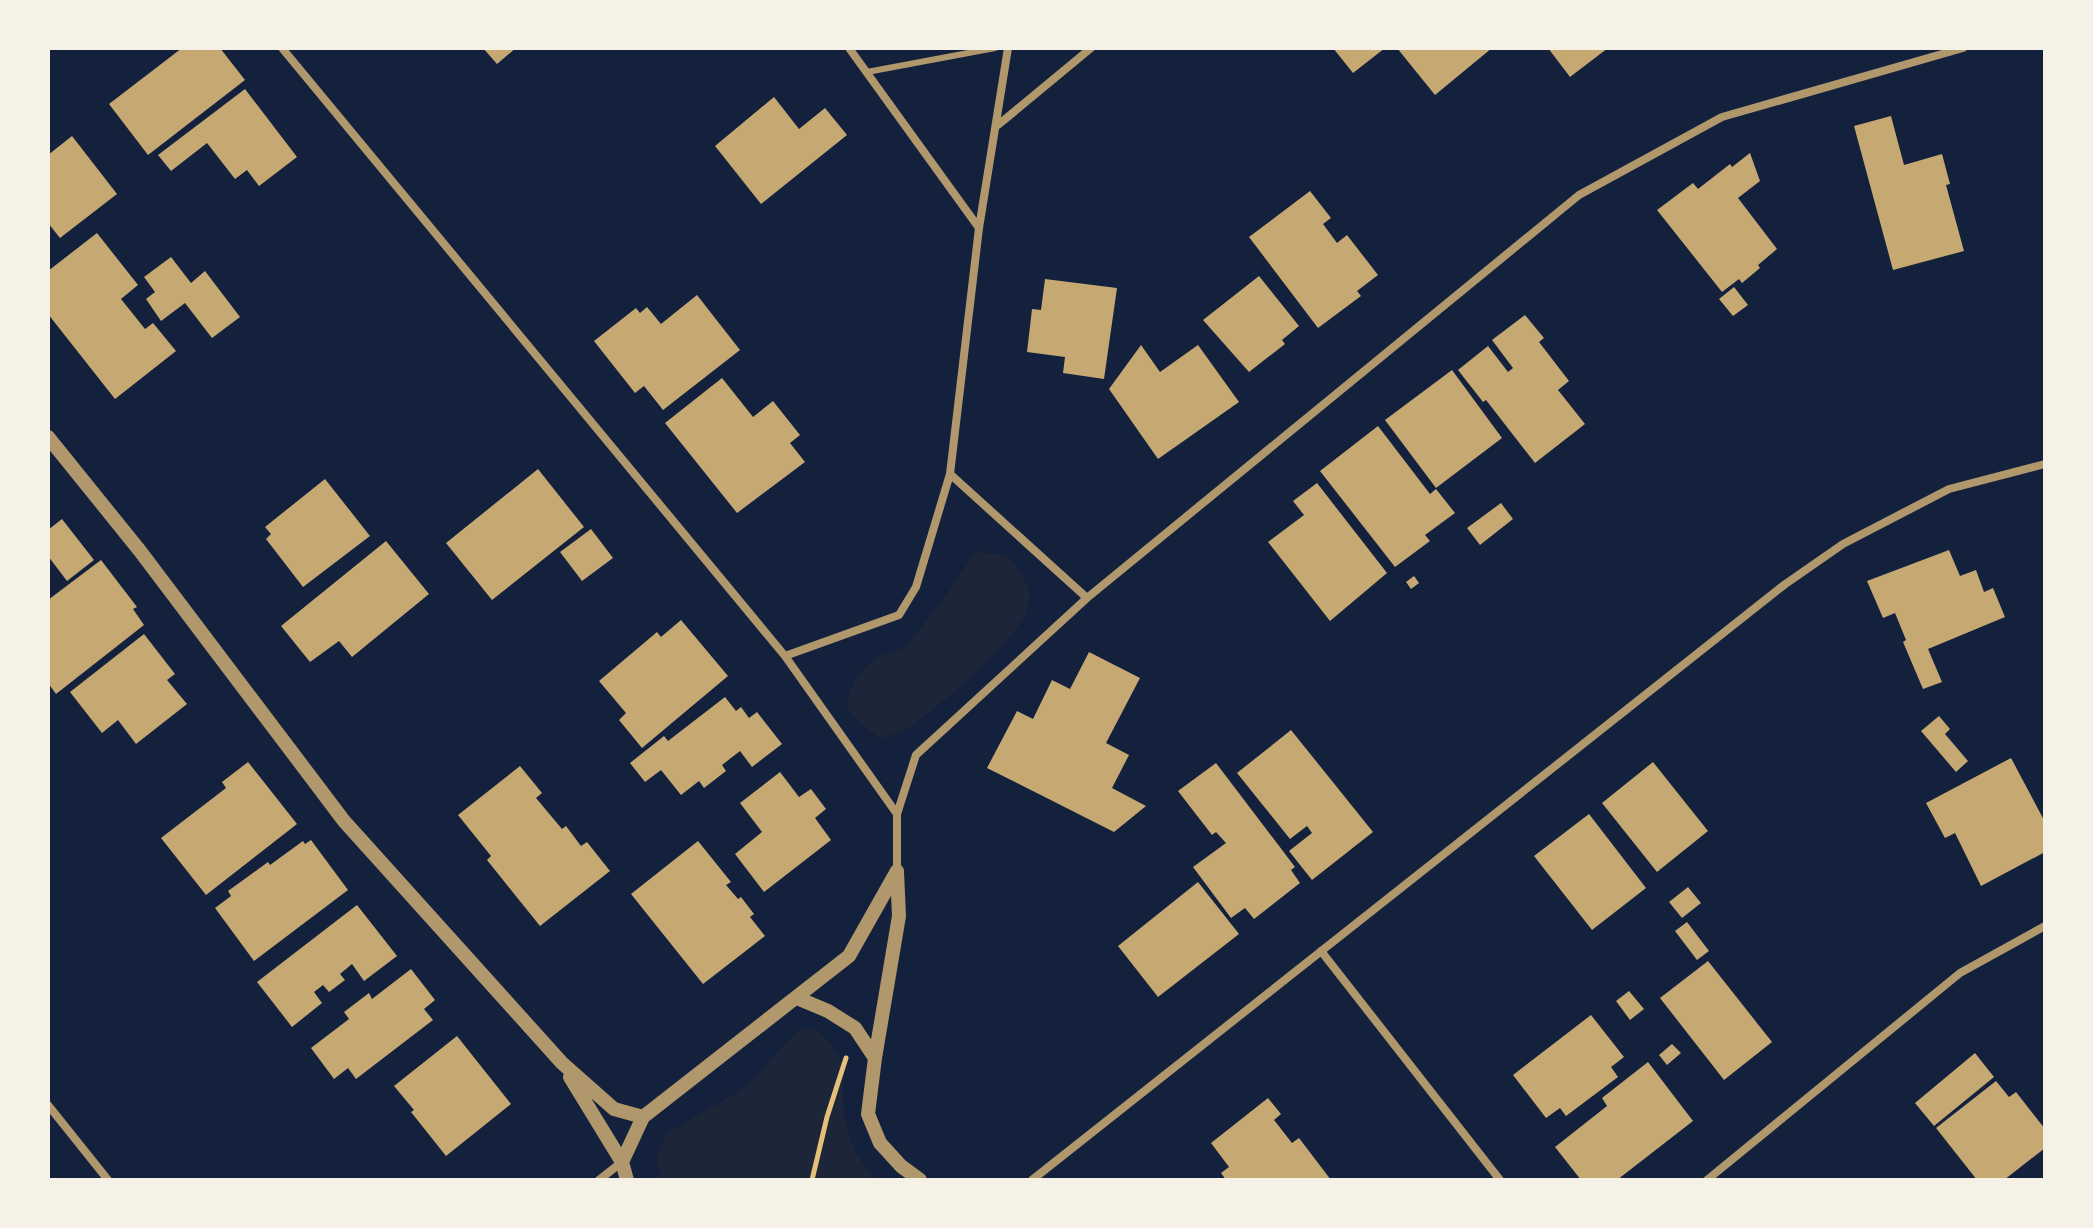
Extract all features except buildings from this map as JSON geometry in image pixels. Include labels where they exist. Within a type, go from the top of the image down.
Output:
[{"type":"street","points":[[282,48],[785,656],[897,814]]},
{"type":"street","points":[[849,48],[979,228]]},
{"type":"street","points":[[785,656],[899,615],[916,587],[950,474],[979,228],[1008,48]]},
{"type":"street","points":[[997,126],[1091,48]]},
{"type":"street","points":[[920,1180],[901,1166],[880,1143],[868,1114],[899,916],[897,814],[916,755],[1087,598],[1579,195],[1722,117],[1963,48]]},
{"type":"street","points":[[48,437],[140,551],[344,821],[562,1063],[614,1109],[643,1117]]},
{"type":"street","points":[[1032,1180],[1771,595],[1843,544],[1949,489],[2045,464]]},
{"type":"street","points":[[950,474],[1087,598]]},
{"type":"street","points":[[599,1180],[622,1162],[643,1117],[849,956],[897,871]]},
{"type":"street","points":[[1707,1180],[1960,973],[2045,926]]},
{"type":"street","points":[[1321,951],[1500,1180]]},
{"type":"street","points":[[797,998],[828,1011],[855,1028],[875,1058]]},
{"type":"street","points":[[562,1063],[622,1162],[627,1180]]},
{"type":"street","points":[[48,1105],[108,1180]]},
{"type":"lane","points":[[867,72],[995,48]]},
{"type":"path","points":[[812,1180],[827,1117],[855,1028]]},
{"type":"shaded area","points":[[976,551],[1009,557],[1022,574],[1029,599],[1022,621],[995,654],[939,704],[907,729],[881,739],[861,724],[846,706],[854,684],[873,660],[905,648]]},
{"type":"shaded area","points":[[799,1029],[817,1029],[837,1053],[843,1072],[843,1105],[849,1137],[876,1180],[662,1180],[656,1156],[666,1134],[746,1087]]}]
